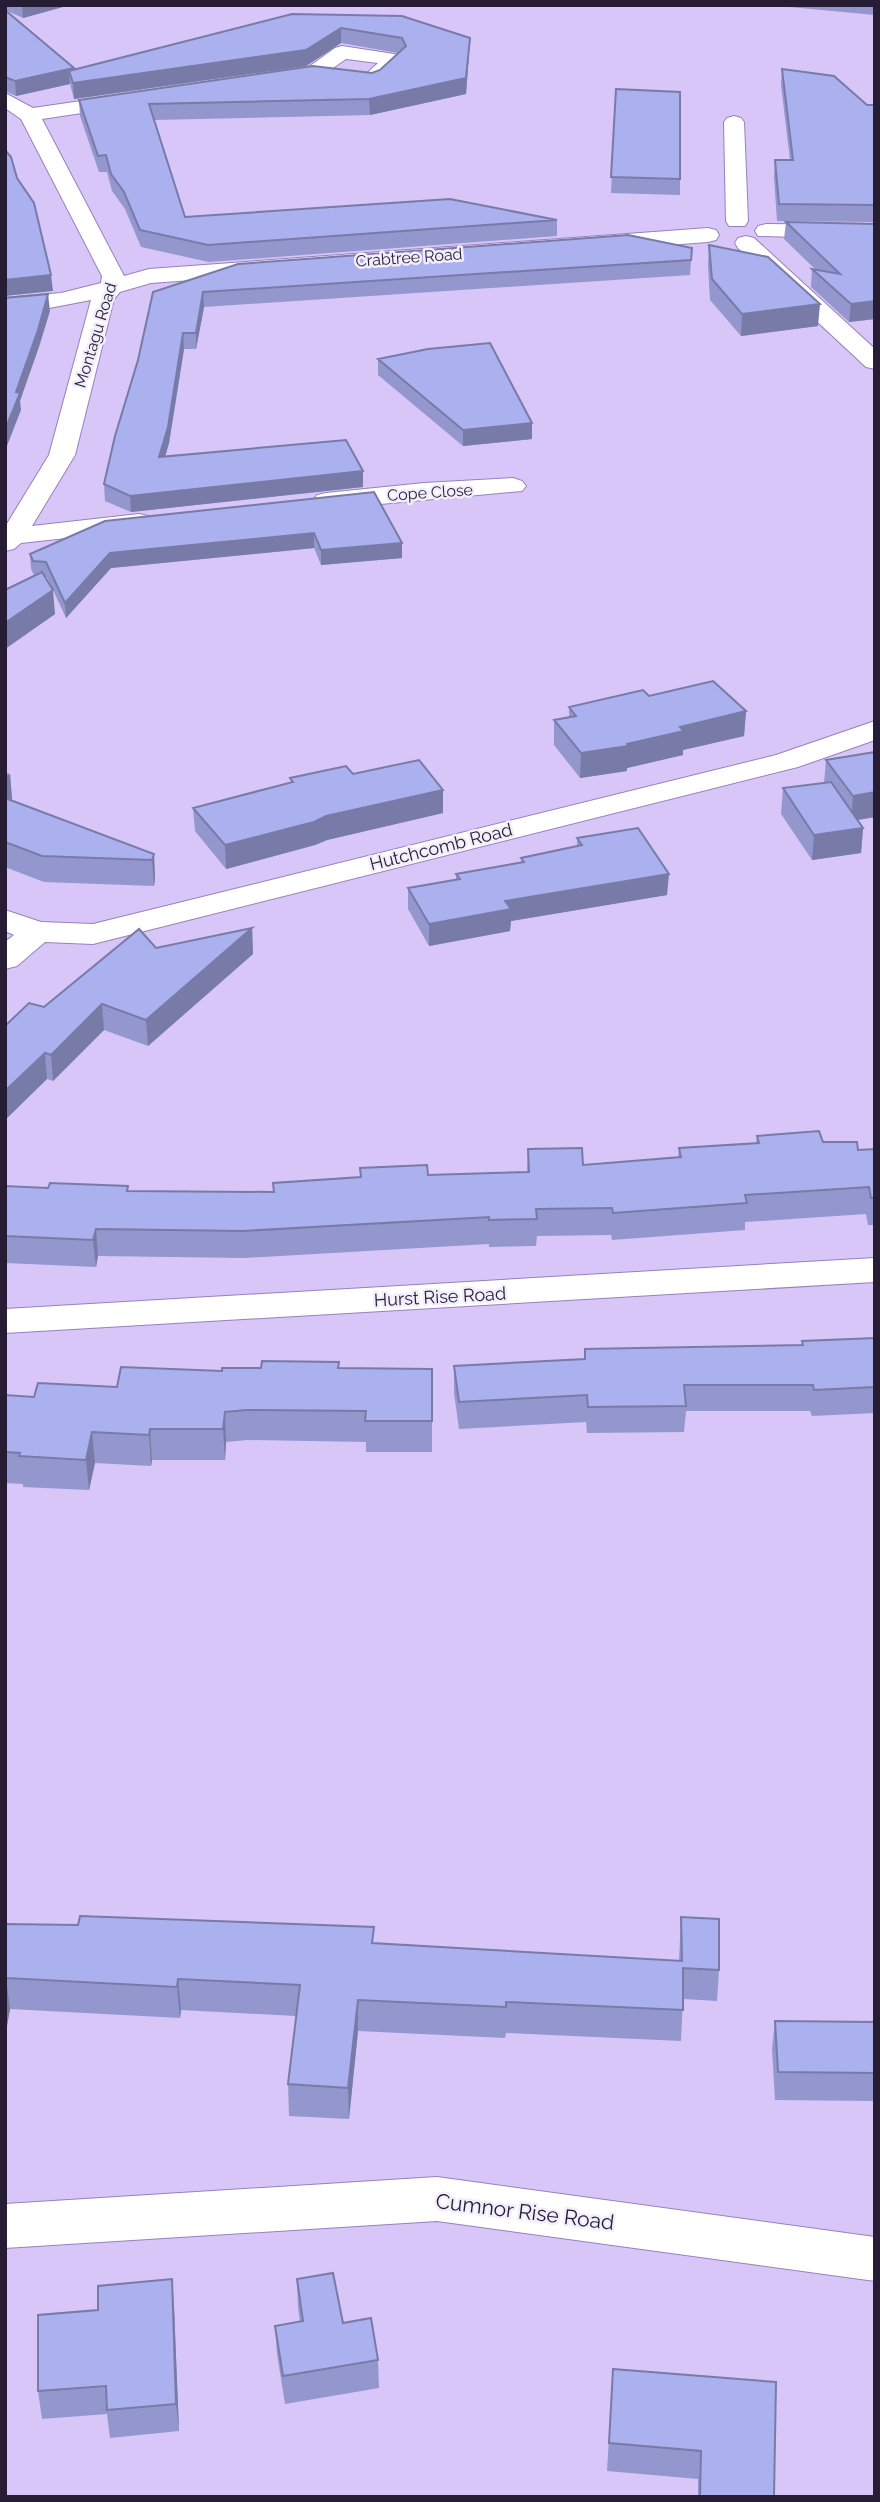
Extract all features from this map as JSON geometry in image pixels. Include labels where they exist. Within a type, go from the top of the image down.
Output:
[{"type":"street","points":[[5,99],[29,114],[151,97]]},
{"type":"street","name":"Montagu Road","points":[[9,540],[62,455],[103,298],[112,287],[113,276],[29,114]]},
{"type":"street","points":[[734,122],[737,220]]},
{"type":"street","points":[[875,232],[756,237],[723,242],[708,235],[706,229],[712,224],[737,220],[757,224],[756,237],[875,362]]},
{"type":"street","name":"Crabtree Road","points":[[5,305],[45,304],[149,276],[708,235]]},
{"type":"street","name":"Cope Close","points":[[300,504],[424,491],[513,486]]},
{"type":"street","points":[[9,540],[163,520]]},
{"type":"street","name":"Hutchcomb Road","points":[[5,920],[37,932],[93,934],[787,761],[875,730]]},
{"type":"street","points":[[5,958],[37,932]]},
{"type":"street","name":"Hurst Rise Road","points":[[5,1321],[875,1270]]},
{"type":"street","name":"Cumnor Rise Road","points":[[5,2227],[437,2199],[875,2259]]},
{"type":"building","points":[[5,10],[74,68],[15,81],[5,77]]},
{"type":"building","points":[[292,14],[402,16],[470,38],[466,78],[369,99],[149,104],[185,217],[450,199],[557,220],[208,245],[140,230],[124,192],[111,174],[106,155],[98,156],[79,100],[313,66],[372,73],[380,70],[406,46],[402,38],[341,28],[306,50],[73,83],[69,71]]},
{"type":"building","points":[[782,69],[834,76],[867,105],[875,105],[875,205],[779,204],[775,160],[793,160]]},
{"type":"building","points":[[616,89],[680,92],[680,179],[611,177]]},
{"type":"building","points":[[5,150],[11,157],[17,178],[34,203],[51,275],[5,280]]},
{"type":"building","points":[[786,222],[875,224],[875,301],[851,304],[812,269],[840,274]]},
{"type":"building","points":[[628,235],[692,248],[691,260],[203,292],[196,333],[183,333],[168,427],[159,457],[346,440],[363,471],[130,496],[104,484],[138,360],[153,292],[238,264]]},
{"type":"building","points":[[709,245],[768,257],[820,304],[742,314],[712,279]]},
{"type":"building","points":[[48,294],[16,392],[20,393],[5,430],[5,298]]},
{"type":"building","points":[[490,343],[532,423],[463,430],[378,359],[428,349]]},
{"type":"building","points":[[374,492],[402,543],[321,550],[314,533],[110,553],[65,603],[46,562],[33,561],[30,554],[105,521]]},
{"type":"building","points":[[42,572],[53,590],[5,623],[5,590]]},
{"type":"building","points":[[713,681],[746,711],[680,727],[684,731],[627,744],[628,746],[581,753],[554,720],[576,716],[569,707],[643,690],[649,696]]},
{"type":"building","points":[[875,752],[875,792],[853,796],[826,760]]},
{"type":"building","points":[[419,760],[443,790],[326,816],[314,822],[225,845],[193,808],[293,782],[290,778],[346,766],[353,774]]},
{"type":"building","points":[[831,782],[863,828],[814,835],[783,788]]},
{"type":"building","points":[[5,798],[154,854],[152,860],[42,856],[5,842]]},
{"type":"building","points":[[638,828],[669,874],[505,901],[511,909],[429,924],[408,888],[460,879],[456,874],[524,862],[521,858],[582,845],[577,838]]},
{"type":"building","points":[[252,928],[146,1020],[102,1004],[51,1055],[45,1053],[5,1091],[5,1026],[29,1003],[44,1007],[139,929],[156,948]]},
{"type":"building","points":[[819,1131],[823,1142],[857,1142],[858,1150],[875,1149],[875,1198],[871,1198],[869,1187],[745,1195],[747,1203],[613,1213],[612,1208],[536,1209],[537,1219],[489,1220],[489,1217],[243,1231],[96,1229],[93,1240],[5,1236],[5,1186],[48,1188],[50,1183],[128,1186],[127,1191],[274,1192],[273,1183],[361,1177],[360,1168],[427,1165],[428,1175],[529,1172],[528,1149],[582,1148],[583,1165],[681,1157],[679,1148],[759,1143],[757,1136]]},
{"type":"building","points":[[875,1338],[875,1387],[814,1390],[813,1385],[684,1385],[686,1406],[588,1407],[587,1395],[459,1402],[454,1366],[585,1359],[585,1349],[803,1345],[802,1341]]},
{"type":"building","points":[[262,1361],[339,1362],[338,1368],[432,1369],[432,1421],[365,1421],[366,1411],[246,1410],[225,1412],[223,1429],[150,1429],[149,1435],[92,1432],[86,1460],[19,1456],[20,1453],[5,1452],[5,1395],[34,1397],[38,1383],[117,1387],[121,1367],[222,1371],[222,1368],[261,1368]]},
{"type":"building","points":[[80,1916],[374,1927],[372,1943],[682,1961],[681,1917],[719,1919],[719,1970],[683,1968],[683,2010],[506,2002],[506,2007],[358,2000],[348,2088],[288,2084],[300,1985],[178,1979],[177,1987],[6,1978],[5,1981],[5,1924],[78,1925]]},
{"type":"building","points":[[775,2021],[875,2022],[875,2073],[778,2072]]},
{"type":"building","points":[[333,2273],[343,2323],[371,2318],[378,2360],[283,2376],[275,2326],[303,2321],[297,2279]]},
{"type":"building","points":[[172,2279],[176,2404],[107,2410],[106,2386],[38,2391],[38,2315],[98,2310],[98,2286]]},
{"type":"building","points":[[613,2369],[776,2382],[774,2497],[700,2497],[701,2451],[609,2443]]}]
